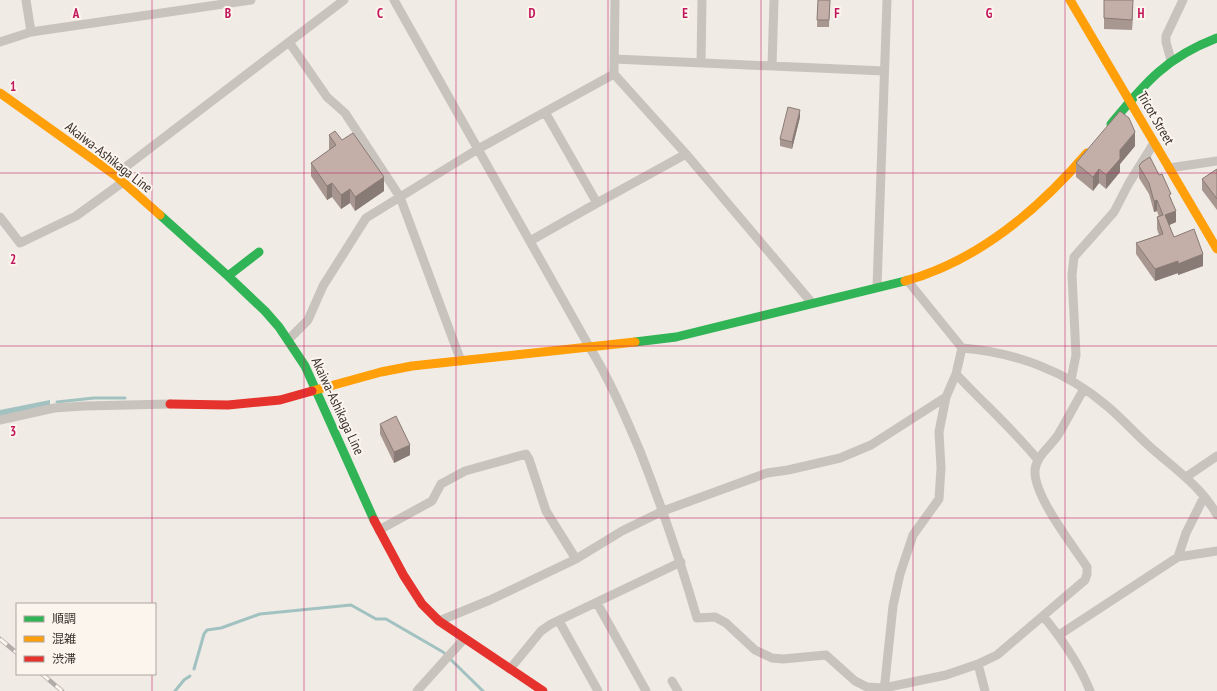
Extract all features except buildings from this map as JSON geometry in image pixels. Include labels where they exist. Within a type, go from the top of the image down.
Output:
[{"type":"main road","name":"Tricot Street","points":[[1070,0],[1217,249]]},
{"type":"main road","points":[[1107,129],[1144,82],[1171,60],[1195,46],[1217,38]]},
{"type":"main road","name":"Akaiwa-Ashikaga Line","points":[[0,93],[115,175],[265,311],[288,340],[305,366],[317,389],[379,530],[404,576],[422,604],[439,621],[464,639],[543,691]]},
{"type":"main road","points":[[170,404],[228,405],[261,402],[286,398],[412,366],[590,348],[676,337],[907,280],[937,270],[974,251],[1009,226],[1048,193],[1092,147]]},
{"type":"main road","points":[[228,276],[259,252]]},
{"type":"street","points":[[26,0],[32,32]]},
{"type":"street","points":[[0,42],[32,32],[251,0]]},
{"type":"street","points":[[115,175],[344,0]]},
{"type":"street","points":[[394,0],[590,348],[607,375],[663,511],[681,562],[697,618],[715,617],[726,623],[755,650],[772,658],[782,659],[826,655],[854,681],[867,687],[884,690],[946,675],[978,664],[997,655],[1085,580],[1087,574],[1087,567],[1051,514],[1036,482],[1035,470],[1038,460],[1057,435],[1084,389]]},
{"type":"street","points":[[615,0],[614,74],[686,154],[812,303]]},
{"type":"street","points":[[701,63],[702,0]]},
{"type":"street","points":[[772,66],[774,0]]},
{"type":"street","points":[[877,287],[887,0]]},
{"type":"street","points":[[1171,60],[1166,42],[1166,36],[1183,0]]},
{"type":"street","points":[[289,42],[327,97],[345,113],[400,197],[461,361]]},
{"type":"street","points":[[614,59],[884,70]]},
{"type":"street","points":[[288,340],[308,320],[323,286],[366,218],[478,149],[614,74]]},
{"type":"street","points":[[546,112],[597,203]]},
{"type":"street","points":[[1071,380],[1076,355],[1072,275],[1074,257],[1114,212],[1129,183],[1154,143]]},
{"type":"street","points":[[530,241],[686,154]]},
{"type":"street","points":[[1169,168],[1217,161]]},
{"type":"street","points":[[0,217],[20,243],[76,216],[123,182]]},
{"type":"street","points":[[907,280],[962,348],[984,350],[1021,357],[1071,380],[1107,405],[1155,451],[1186,477],[1204,497],[1217,515]]},
{"type":"street","points":[[884,690],[893,606],[900,574],[914,535],[939,499],[941,468],[939,432],[946,397],[956,374],[962,348]]},
{"type":"street","points":[[956,374],[983,403],[1019,436],[1038,460]]},
{"type":"street","points":[[439,621],[490,600],[576,559],[622,531],[663,511],[767,473],[788,470],[840,458],[871,445],[946,397]]},
{"type":"street","points":[[0,420],[54,408],[170,404]]},
{"type":"street","points":[[379,530],[432,501],[441,484],[465,471],[526,454],[546,511],[576,559]]},
{"type":"street","points":[[1186,477],[1217,456]]},
{"type":"street","points":[[1178,557],[1186,533],[1204,497]]},
{"type":"street","points":[[1059,635],[1178,557],[1217,551]]},
{"type":"street","points":[[510,669],[541,632],[559,621],[681,562]]},
{"type":"street","points":[[596,603],[646,691]]},
{"type":"street","points":[[1043,616],[1059,635],[1075,660],[1090,691]]},
{"type":"street","points":[[559,621],[598,691]]},
{"type":"street","points":[[417,691],[464,639]]},
{"type":"street","points":[[978,664],[985,691]]},
{"type":"street","points":[[672,681],[678,691]]},
{"type":"water","points":[[50,400],[50,406],[0,418],[0,410]]},
{"type":"waterway","points":[[57,402],[94,398],[125,398]]},
{"type":"waterway","points":[[194,669],[204,634],[207,630],[221,628],[260,614],[351,605],[376,619],[386,619],[443,652],[483,691]]},
{"type":"waterway","points":[[175,691],[184,680],[190,676]]},
{"type":"railway","points":[[0,639],[16,652]]},
{"type":"railway","points":[[43,675],[62,691]]},
{"type":"traffic: fast","points":[[1111,124],[1157,73],[1183,54],[1217,38]]},
{"type":"traffic: fast","points":[[160,215],[228,276],[265,311],[279,327],[305,366],[374,520]]},
{"type":"traffic: fast","points":[[228,276],[259,252]]},
{"type":"traffic: fast","points":[[635,342],[676,337],[905,281]]},
{"type":"traffic: slow","points":[[1070,0],[1217,249]]},
{"type":"traffic: slow","points":[[0,93],[115,175],[160,215]]},
{"type":"traffic: slow","points":[[905,281],[932,272],[957,260],[982,246],[1005,230],[1028,213],[1049,194],[1087,153]]},
{"type":"traffic: slow","points":[[312,391],[381,372],[412,366],[635,342]]},
{"type":"traffic: jam","points":[[170,404],[228,405],[280,400],[312,391]]},
{"type":"traffic: jam","points":[[374,520],[404,576],[422,604],[439,621],[543,691]]}]
